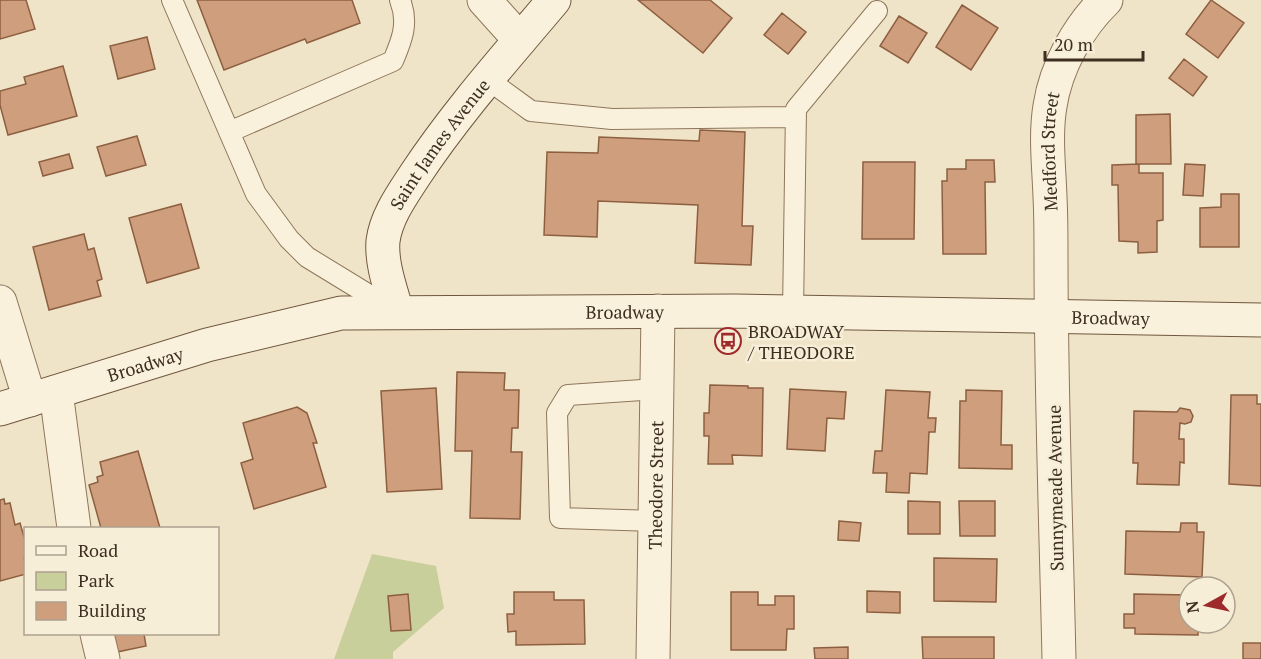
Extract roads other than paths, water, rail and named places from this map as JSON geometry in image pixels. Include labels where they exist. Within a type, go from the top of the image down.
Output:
[{"type":"main road","points":[[484,0],[520,40]]},
{"type":"main road","name":"Saint James Avenue","points":[[397,312],[385,264],[383,241],[392,213],[437,143],[487,79],[554,0]]},
{"type":"main road","name":"Medford Street","points":[[1051,316],[1047,136],[1050,105],[1057,78],[1068,52],[1096,10],[1106,0]]},
{"type":"main road","points":[[0,302],[29,401],[74,527]]},
{"type":"main road","name":"Theodore Street","points":[[653,659],[658,311]]},
{"type":"main road","name":"Broadway","points":[[29,401],[207,345],[341,313],[793,312],[1261,320]]},
{"type":"main road","name":"Sunnymeade Avenue","points":[[1051,316],[1059,659]]},
{"type":"main road","points":[[97,635],[103,659]]},
{"type":"lane","points":[[172,0],[256,194],[289,239],[307,257],[397,312]]},
{"type":"lane","points":[[229,132],[393,61],[404,37],[403,7],[400,0]]},
{"type":"lane","points":[[793,312],[796,109],[877,11]]},
{"type":"lane","points":[[487,79],[531,111],[612,120],[796,117]]},
{"type":"lane","points":[[655,521],[560,518],[557,413],[568,395],[657,389]]},
{"type":"place","name":"BROADWAY / THEODORE","points":[[728,341]]}]
